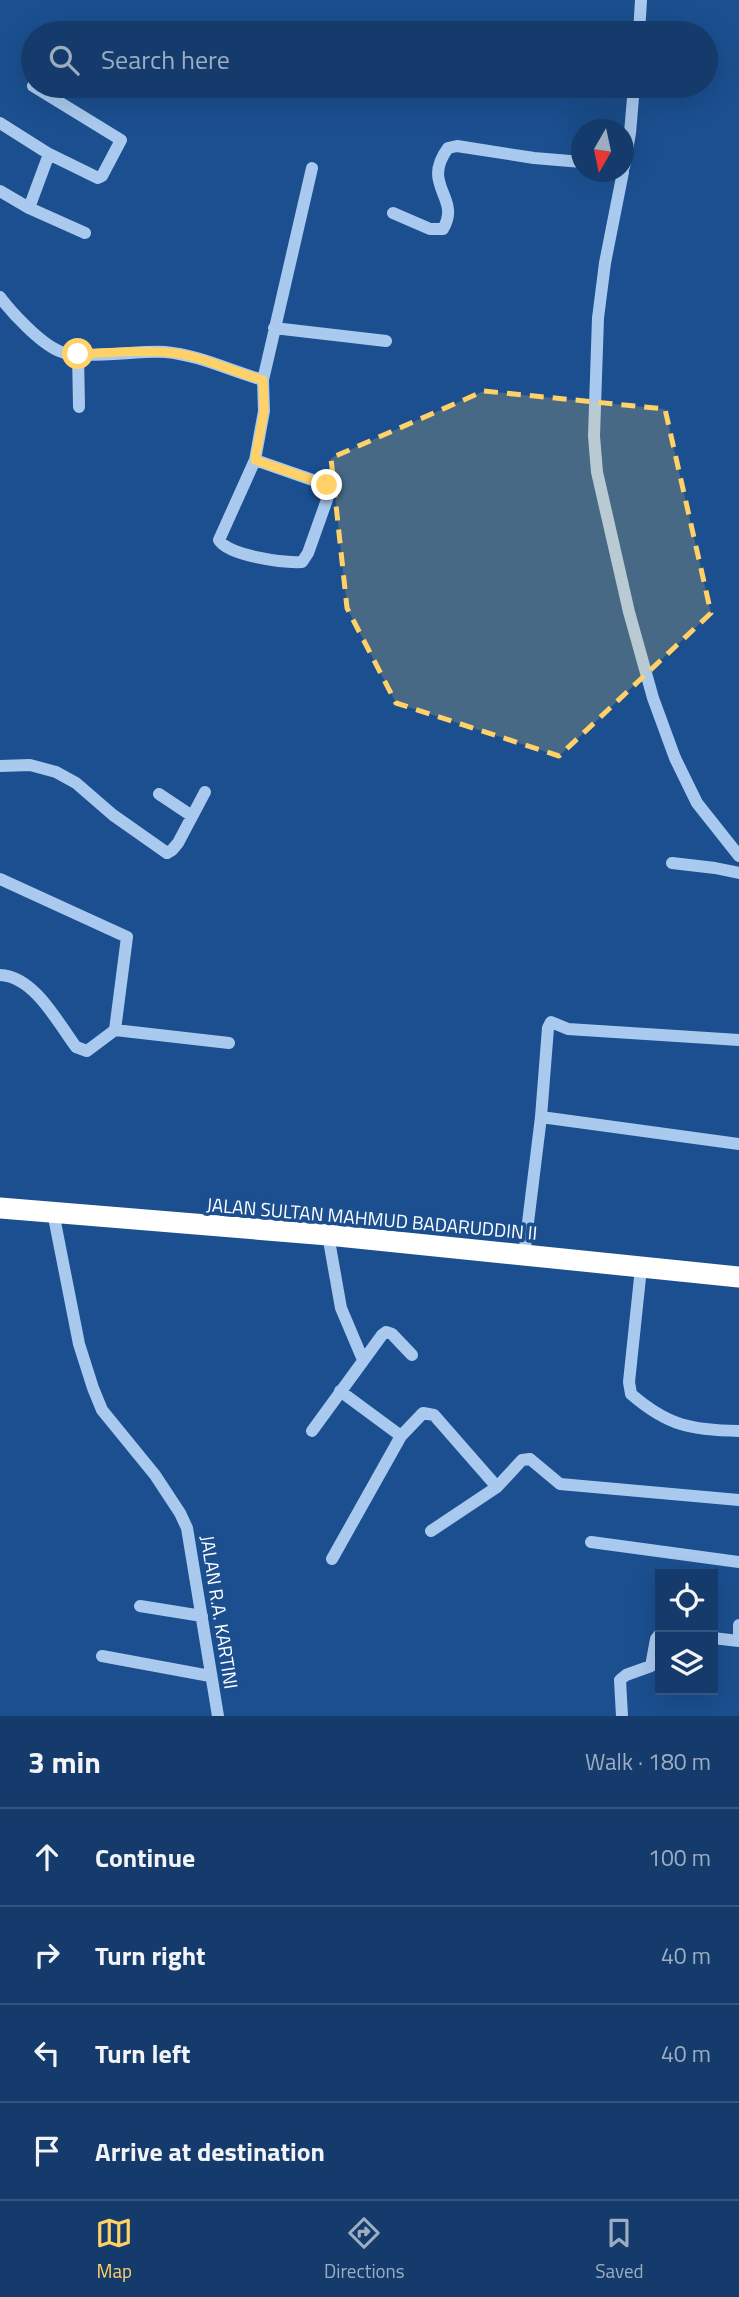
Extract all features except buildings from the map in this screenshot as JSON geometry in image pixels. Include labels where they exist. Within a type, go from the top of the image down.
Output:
[{"type":"highway","name":"JALAN SULTAN MAHMUD BADARUDDIN II","points":[[0,1208],[328,1235],[739,1278]]},
{"type":"street","points":[[640,21],[641,0]]},
{"type":"street","points":[[0,123],[97,178],[102,176],[121,140],[54,98]]},
{"type":"street","points":[[631,119],[633,98]]},
{"type":"street","points":[[393,213],[430,229],[443,229],[449,220],[448,207],[437,176],[437,164],[448,148],[457,146],[571,161]]},
{"type":"street","points":[[29,208],[50,153]]},
{"type":"street","points":[[255,460],[327,485],[328,494],[308,553],[302,562],[243,553],[223,545],[219,540],[255,460],[264,411],[263,380],[313,168]]},
{"type":"street","points":[[620,182],[604,263],[598,317],[594,436],[597,472],[636,636],[653,698],[675,758],[697,803],[739,856]]},
{"type":"street","points":[[0,191],[29,208],[85,233]]},
{"type":"street","points":[[0,297],[16,318],[58,351],[78,354],[165,352],[209,361],[263,380]]},
{"type":"street","points":[[274,328],[387,341]]},
{"type":"street","points":[[78,354],[79,407]]},
{"type":"street","points":[[0,766],[30,765],[56,772],[76,783],[113,815],[167,853],[178,844],[205,792]]},
{"type":"street","points":[[159,794],[192,817]]},
{"type":"street","points":[[672,863],[739,873]]},
{"type":"street","points":[[0,879],[127,937],[115,1030],[92,1049],[82,1050],[76,1047],[31,987],[18,979],[0,975]]},
{"type":"street","points":[[524,1255],[541,1117],[548,1028],[551,1022],[568,1029],[739,1040]]},
{"type":"street","points":[[115,1030],[229,1043]]},
{"type":"street","points":[[541,1117],[739,1144]]},
{"type":"street","name":"JALAN R.A. KARTINI","points":[[53,1212],[79,1344],[102,1410],[155,1475],[180,1513],[192,1553],[218,1716]]},
{"type":"street","points":[[328,1235],[341,1308],[363,1360]]},
{"type":"street","points":[[641,1268],[629,1382],[631,1394],[675,1424],[739,1431]]},
{"type":"street","points":[[312,1430],[386,1332],[392,1334],[412,1355]]},
{"type":"street","points":[[340,1391],[401,1436]]},
{"type":"street","points":[[331,1559],[401,1436],[424,1413],[434,1415],[497,1487]]},
{"type":"street","points":[[431,1531],[497,1487],[522,1460],[530,1459],[560,1484],[739,1500]]},
{"type":"street","points":[[591,1542],[739,1562]]},
{"type":"street","points":[[140,1606],[202,1616]]},
{"type":"street","points":[[718,1639],[739,1641],[739,1625]]},
{"type":"street","points":[[622,1716],[620,1681],[626,1675],[651,1665],[655,1644]]},
{"type":"street","points":[[102,1656],[210,1676]]},
{"type":"highlighted area","points":[[484,391],[665,409],[711,613],[559,756],[396,703],[347,608],[331,458]]},
{"type":"route","points":[[78,354],[165,352],[209,361],[263,380],[264,411],[255,460],[327,485]]}]
